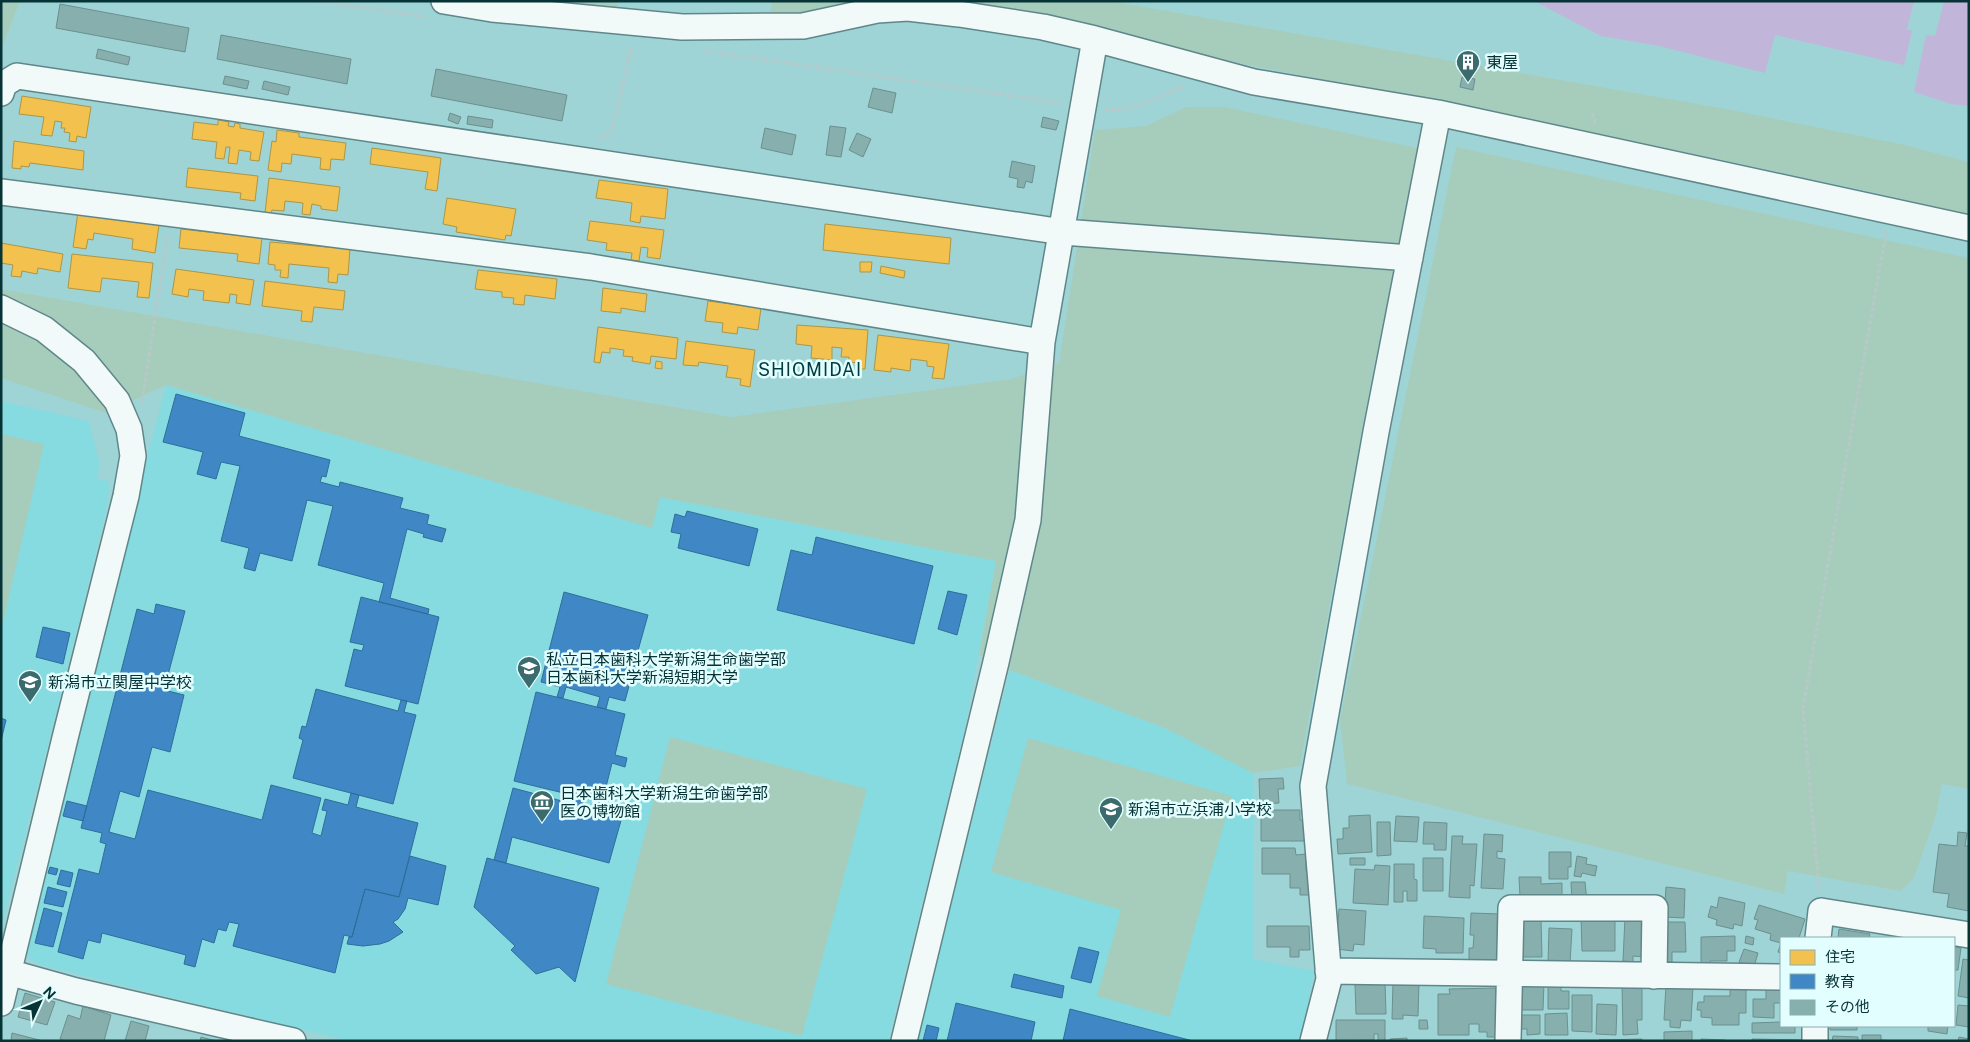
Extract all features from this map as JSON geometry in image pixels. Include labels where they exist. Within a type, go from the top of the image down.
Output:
[{"type":"street","points":[[438,9],[492,9],[682,27],[803,26],[877,10],[908,8],[1043,27],[1095,39],[1254,82],[1438,113],[1969,228]]},
{"type":"street","points":[[904,1041],[996,662],[1028,520],[1042,342],[1095,39]]},
{"type":"street","points":[[1,93],[4,84],[17,76],[1062,232],[1410,258]]},
{"type":"street","points":[[1313,1041],[1329,979],[1313,786],[1376,432],[1438,113]]},
{"type":"street","points":[[1,192],[591,268],[1042,342]]},
{"type":"street","points":[[1,308],[44,329],[84,361],[117,401],[129,429],[133,456],[126,496],[5,971],[1,1003]]},
{"type":"street","points":[[1508,1041],[1508,973],[1511,908],[1655,908],[1654,976]]},
{"type":"street","points":[[1818,937],[1821,911],[1969,935]]},
{"type":"street","points":[[5,971],[76,991],[293,1041]]},
{"type":"street","points":[[1328,971],[1780,977]]},
{"type":"street","points":[[1815,1027],[1815,1041]]},
{"type":"path","points":[[317,1],[438,9]]},
{"type":"path","points":[[594,141],[611,133],[632,47],[631,38]]},
{"type":"path","points":[[623,45],[641,47]]},
{"type":"path","points":[[697,50],[1064,103]]},
{"type":"path","points":[[1103,109],[1113,110],[1140,105],[1187,85]]},
{"type":"path","points":[[1821,911],[1803,708],[1889,210]]},
{"type":"path","points":[[140,410],[171,214]]},
{"type":"shaded area","points":[[1534,1],[1914,1],[1907,29],[1912,31],[1904,65],[1775,35],[1765,73],[1659,46],[1601,36]]},
{"type":"shaded area","points":[[1944,1],[1969,1],[1969,106],[1951,104],[1914,92],[1926,35],[1935,36]]},
{"type":"shaded area","name":"私立日本歯科大学新潟生命歯学部 日本歯科大学新潟短期大学","points":[[166,385],[652,528],[659,497],[996,561],[964,732],[888,1041],[349,1041],[37,964],[24,953],[78,724]]},
{"type":"shaded area","name":"新潟市立関屋中学校","points":[[1,401],[89,421],[99,462],[98,479],[110,482],[107,506],[81,614],[1,929]]},
{"type":"shaded area","name":"新潟市立浜浦小学校","points":[[1010,670],[1165,728],[1253,773],[1253,959],[1314,971],[1300,1041],[917,1041]]},
{"type":"green space","points":[[1,1],[20,1],[1,50]]},
{"type":"green space","points":[[520,1],[617,1],[617,15]]},
{"type":"green space","points":[[772,1],[850,1],[797,15],[770,13]]},
{"type":"green space","points":[[942,1],[1110,1],[1726,109],[1905,145],[1969,162],[1969,215],[1877,193],[1666,148],[1218,59],[1081,24]]},
{"type":"green space","points":[[1186,107],[1225,107],[1422,149],[1373,370],[1300,766],[1253,773],[1165,728],[1010,670],[979,655],[996,561],[660,497],[652,528],[166,385],[106,413],[1,378],[1,289],[731,417],[1011,379],[1059,363],[1095,130],[1146,126]]},
{"type":"green space","points":[[1456,147],[1969,258],[1969,789],[1942,784],[1936,815],[1914,878],[1901,891],[1788,871],[1784,894],[1347,784],[1340,720]]},
{"type":"green space","points":[[1,434],[44,444],[3,623],[1,623]]},
{"type":"green space","points":[[670,737],[867,789],[802,1036],[606,984]]},
{"type":"green space","points":[[1028,738],[1232,796],[1170,1017],[1097,996],[1121,910],[991,872]]},
{"type":"building: 住宅","points":[[22,96],[91,107],[86,138],[77,136],[76,142],[69,141],[70,133],[64,132],[65,128],[61,128],[62,122],[55,121],[52,136],[41,135],[44,117],[19,114]]},
{"type":"building: 住宅","points":[[218,120],[229,122],[228,126],[234,127],[235,123],[240,124],[240,128],[264,132],[259,161],[250,160],[251,152],[239,150],[237,164],[228,163],[230,147],[226,147],[224,159],[215,158],[217,142],[192,139],[194,122],[218,125]]},
{"type":"building: 住宅","points":[[277,130],[299,133],[299,137],[346,143],[344,160],[331,159],[330,170],[320,169],[321,158],[292,154],[291,164],[282,163],[281,172],[268,170],[272,141],[276,142]]},
{"type":"building: 住宅","points":[[14,141],[84,151],[83,170],[30,163],[29,167],[21,166],[21,169],[12,168]]},
{"type":"building: 住宅","points":[[372,148],[441,158],[437,191],[425,189],[428,172],[370,164]]},
{"type":"building: 住宅","points":[[188,168],[258,176],[255,201],[240,199],[241,193],[186,187]]},
{"type":"building: 住宅","points":[[269,178],[340,187],[337,211],[321,209],[321,206],[312,204],[310,215],[302,214],[303,203],[285,201],[284,211],[272,210],[271,214],[265,213]]},
{"type":"building: 住宅","points":[[599,180],[668,189],[665,219],[641,216],[640,223],[630,221],[632,203],[596,198]]},
{"type":"building: 住宅","points":[[447,198],[516,209],[511,236],[506,235],[505,240],[456,232],[457,227],[443,224]]},
{"type":"building: 住宅","points":[[78,212],[159,225],[155,253],[132,249],[133,239],[94,233],[93,240],[88,239],[86,249],[73,247]]},
{"type":"building: 住宅","points":[[590,221],[664,230],[660,259],[647,257],[648,248],[641,247],[639,261],[631,260],[632,253],[606,250],[607,243],[587,240]]},
{"type":"building: 住宅","points":[[825,224],[951,238],[949,264],[823,250]]},
{"type":"building: 住宅","points":[[181,229],[262,238],[259,264],[237,261],[238,254],[179,248]]},
{"type":"building: 住宅","points":[[270,242],[350,249],[348,275],[338,274],[337,283],[328,282],[329,268],[289,264],[288,278],[280,277],[281,270],[275,270],[275,265],[268,264]]},
{"type":"building: 住宅","points":[[1,243],[63,254],[60,272],[38,268],[37,274],[22,271],[21,277],[11,276],[13,265],[1,263]]},
{"type":"building: 住宅","points":[[72,254],[153,263],[149,298],[137,297],[139,282],[102,278],[100,292],[68,288]]},
{"type":"building: 住宅","points":[[860,262],[872,262],[871,272],[860,272]]},
{"type":"building: 住宅","points":[[881,266],[905,271],[904,278],[880,273]]},
{"type":"building: 住宅","points":[[176,269],[254,280],[250,305],[236,303],[237,295],[230,294],[229,303],[203,300],[204,291],[189,289],[188,297],[172,294]]},
{"type":"building: 住宅","points":[[478,270],[557,279],[555,299],[525,295],[524,305],[513,304],[514,298],[502,297],[502,292],[475,289]]},
{"type":"building: 住宅","points":[[265,281],[345,291],[343,310],[314,307],[312,322],[301,321],[302,311],[262,306]]},
{"type":"building: 住宅","points":[[603,288],[647,294],[645,312],[621,308],[621,313],[601,311]]},
{"type":"building: 住宅","points":[[708,301],[761,308],[758,330],[738,327],[737,334],[722,332],[723,323],[705,321]]},
{"type":"building: 住宅","points":[[797,325],[868,330],[865,369],[859,369],[859,363],[849,362],[849,357],[841,357],[842,348],[832,347],[832,360],[811,358],[812,346],[796,344]]},
{"type":"building: 住宅","points":[[598,327],[678,338],[676,359],[651,356],[650,364],[632,361],[633,357],[623,356],[624,350],[610,348],[610,353],[602,352],[600,363],[594,362]]},
{"type":"building: 住宅","points":[[878,335],[949,344],[944,379],[932,378],[934,367],[927,366],[927,361],[911,359],[910,371],[891,368],[891,372],[874,370]]},
{"type":"building: 住宅","points":[[686,341],[755,350],[750,387],[740,385],[741,379],[726,377],[728,366],[699,362],[698,366],[683,365]]},
{"type":"building: 住宅","points":[[656,361],[662,362],[662,369],[655,368]]},
{"type":"building: 教育","points":[[176,394],[245,413],[239,436],[330,460],[326,477],[322,476],[320,482],[339,487],[340,482],[403,498],[400,508],[429,515],[427,524],[446,529],[442,542],[423,537],[424,534],[407,529],[390,598],[429,609],[428,614],[379,602],[384,583],[318,565],[333,506],[307,500],[292,561],[260,553],[255,571],[244,568],[249,548],[221,541],[240,466],[221,462],[216,479],[197,474],[203,452],[163,442]]},
{"type":"building: 教育","points":[[687,511],[758,529],[749,566],[678,548],[681,534],[671,532],[675,514],[685,517]]},
{"type":"building: 教育","points":[[816,537],[933,566],[914,644],[777,610],[791,550],[812,555]]},
{"type":"building: 教育","points":[[948,591],[967,595],[957,635],[938,629]]},
{"type":"building: 教育","points":[[564,592],[648,615],[637,654],[650,658],[647,667],[635,664],[625,701],[609,697],[606,709],[597,707],[600,697],[566,687],[563,698],[557,697],[560,687],[541,682]]},
{"type":"building: 教育","points":[[361,597],[439,617],[418,704],[345,686],[354,649],[362,651],[364,645],[350,642]]},
{"type":"building: 教育","points":[[156,604],[185,611],[164,690],[184,695],[170,752],[152,747],[139,797],[120,791],[109,832],[135,839],[148,790],[262,820],[271,785],[321,798],[312,833],[321,836],[327,811],[322,810],[325,799],[348,805],[351,793],[359,795],[356,807],[418,823],[399,897],[365,889],[352,937],[344,935],[335,973],[233,946],[239,924],[229,922],[226,931],[218,929],[214,943],[202,939],[195,967],[184,964],[186,955],[102,933],[100,943],[88,940],[83,959],[58,952],[79,869],[99,874],[106,844],[100,842],[102,833],[81,828],[137,609],[154,614]]},
{"type":"building: 教育","points":[[43,627],[70,633],[63,664],[36,657]]},
{"type":"building: 教育","points":[[316,689],[398,711],[401,700],[407,701],[404,712],[416,715],[393,804],[293,778],[303,740],[299,738],[302,726],[306,727]]},
{"type":"building: 教育","points":[[536,692],[625,714],[615,755],[627,758],[625,767],[612,763],[602,803],[584,798],[582,806],[573,804],[576,796],[514,781]]},
{"type":"building: 教育","points":[[1,718],[6,720],[1,741]]},
{"type":"building: 教育","points":[[513,788],[622,817],[609,863],[512,837],[506,863],[494,860]]},
{"type":"building: 教育","points":[[67,801],[87,806],[83,821],[63,816]]},
{"type":"building: 教育","points":[[410,856],[446,866],[438,905],[408,898],[405,909],[398,919],[393,922],[403,932],[389,941],[380,944],[363,946],[347,944],[349,937],[352,937],[365,889],[399,897]]},
{"type":"building: 教育","points":[[487,858],[599,888],[575,982],[559,967],[536,974],[511,950],[515,946],[474,907]]},
{"type":"building: 教育","points":[[50,867],[58,869],[56,875],[48,873]]},
{"type":"building: 教育","points":[[61,870],[73,873],[70,887],[57,884]]},
{"type":"building: 教育","points":[[48,887],[67,892],[63,907],[44,903]]},
{"type":"building: 教育","points":[[44,908],[62,913],[53,947],[35,943]]},
{"type":"building: 教育","points":[[1079,947],[1099,952],[1091,983],[1071,978]]},
{"type":"building: 教育","points":[[1014,974],[1064,986],[1062,998],[1011,987]]},
{"type":"building: 教育","points":[[956,1003],[1035,1022],[1031,1041],[947,1041]]},
{"type":"building: 教育","points":[[1070,1009],[1193,1041],[1063,1041]]},
{"type":"building: 教育","points":[[927,1025],[939,1028],[936,1041],[923,1041]]},
{"type":"building: その他","points":[[60,4],[189,28],[185,52],[56,28]]},
{"type":"building: その他","points":[[221,35],[351,59],[347,84],[217,59]]},
{"type":"building: その他","points":[[98,49],[130,57],[128,65],[96,58]]},
{"type":"building: その他","points":[[436,69],[567,95],[562,121],[431,96]]},
{"type":"building: その他","points":[[225,76],[249,81],[247,89],[223,84]]},
{"type":"building: その他","name":"東屋","points":[[1462,77],[1475,79],[1473,90],[1460,87]]},
{"type":"building: その他","points":[[264,81],[290,87],[288,95],[262,89]]},
{"type":"building: その他","points":[[873,88],[896,93],[892,113],[868,107]]},
{"type":"building: その他","points":[[450,113],[461,117],[458,124],[448,120]]},
{"type":"building: その他","points":[[468,116],[493,120],[492,128],[467,124]]},
{"type":"building: その他","points":[[1043,117],[1059,121],[1056,130],[1041,127]]},
{"type":"building: その他","points":[[830,126],[846,128],[841,157],[826,155]]},
{"type":"building: その他","points":[[765,128],[796,135],[792,155],[761,148]]},
{"type":"building: その他","points":[[857,133],[871,139],[863,157],[849,150]]},
{"type":"building: その他","points":[[1012,161],[1035,166],[1032,183],[1026,181],[1024,188],[1017,187],[1018,179],[1009,177]]},
{"type":"building: その他","points":[[1283,778],[1284,789],[1278,789],[1279,803],[1260,804],[1259,779]]},
{"type":"building: その他","points":[[1261,810],[1300,810],[1300,820],[1311,821],[1311,841],[1261,841]]},
{"type":"building: その他","points":[[1370,815],[1372,852],[1338,854],[1337,839],[1343,839],[1343,828],[1349,828],[1349,816]]},
{"type":"building: その他","points":[[1396,816],[1419,817],[1417,842],[1394,841]]},
{"type":"building: その他","points":[[1377,822],[1390,822],[1391,855],[1377,856]]},
{"type":"building: その他","points":[[1424,822],[1447,823],[1446,850],[1434,850],[1434,844],[1423,844]]},
{"type":"building: その他","points":[[1958,832],[1967,833],[1965,846],[1969,846],[1969,911],[1947,907],[1949,894],[1933,892],[1939,844],[1957,846]]},
{"type":"building: その他","points":[[1484,834],[1503,835],[1502,852],[1497,851],[1497,858],[1505,859],[1503,889],[1481,888]]},
{"type":"building: その他","points":[[1452,836],[1463,836],[1462,844],[1477,844],[1474,886],[1470,885],[1470,898],[1449,897]]},
{"type":"building: その他","points":[[1262,848],[1295,848],[1296,855],[1306,854],[1306,871],[1310,871],[1310,895],[1300,895],[1300,888],[1290,888],[1290,874],[1262,874]]},
{"type":"building: その他","points":[[1549,852],[1571,852],[1571,867],[1568,867],[1568,879],[1549,879]]},
{"type":"building: その他","points":[[1577,856],[1587,858],[1586,864],[1597,866],[1595,876],[1582,873],[1581,877],[1574,876]]},
{"type":"building: その他","points":[[1350,858],[1365,858],[1365,865],[1350,865]]},
{"type":"building: その他","points":[[1423,858],[1443,858],[1443,891],[1423,891]]},
{"type":"building: その他","points":[[1394,864],[1414,864],[1414,879],[1417,880],[1417,901],[1407,901],[1407,891],[1403,891],[1403,902],[1394,902]]},
{"type":"building: その他","points":[[1375,865],[1390,866],[1388,905],[1353,903],[1355,869],[1374,870]]},
{"type":"building: その他","points":[[1519,877],[1541,877],[1541,884],[1562,883],[1562,901],[1520,897]]},
{"type":"building: その他","points":[[1571,882],[1585,882],[1587,902],[1572,903]]},
{"type":"building: その他","points":[[1666,887],[1685,889],[1684,918],[1664,917]]},
{"type":"building: その他","points":[[1719,897],[1745,903],[1742,926],[1734,924],[1733,929],[1716,925],[1717,920],[1708,917],[1711,906],[1717,908]]},
{"type":"building: その他","points":[[1759,905],[1805,919],[1799,937],[1780,937],[1780,943],[1770,940],[1771,934],[1755,929],[1758,920],[1754,919]]},
{"type":"building: その他","points":[[1339,909],[1366,911],[1364,945],[1354,944],[1353,951],[1336,949]]},
{"type":"building: その他","points":[[1471,913],[1501,914],[1499,968],[1469,967],[1469,948],[1473,948],[1474,935],[1470,935]]},
{"type":"building: その他","points":[[1424,916],[1464,918],[1463,953],[1436,953],[1436,949],[1423,948]]},
{"type":"building: その他","points":[[1581,917],[1615,917],[1615,951],[1582,951]]},
{"type":"building: その他","points":[[1625,917],[1646,918],[1645,957],[1633,956],[1633,962],[1623,961]]},
{"type":"building: その他","points":[[1520,919],[1541,919],[1542,957],[1521,957]]},
{"type":"building: その他","points":[[1662,922],[1685,922],[1686,952],[1672,952],[1672,962],[1663,962]]},
{"type":"building: その他","points":[[1267,926],[1309,926],[1310,950],[1299,950],[1299,957],[1290,957],[1290,947],[1267,947]]},
{"type":"building: その他","points":[[1549,928],[1572,929],[1570,963],[1548,962]]},
{"type":"building: その他","points":[[1839,929],[1870,934],[1869,937],[1838,937]]},
{"type":"building: その他","points":[[1735,936],[1735,951],[1727,951],[1727,961],[1710,961],[1710,968],[1701,969],[1701,937]]},
{"type":"building: その他","points":[[1746,936],[1754,938],[1753,945],[1745,943]]},
{"type":"building: その他","points":[[1955,947],[1961,948],[1958,970],[1955,970]]},
{"type":"building: その他","points":[[1744,949],[1758,953],[1754,967],[1739,962]]},
{"type":"building: その他","points":[[1963,959],[1969,960],[1969,998],[1958,996]]},
{"type":"building: その他","points":[[1393,982],[1419,983],[1418,1016],[1403,1015],[1403,1019],[1392,1019]]},
{"type":"building: その他","points":[[1385,983],[1386,1014],[1356,1014],[1355,984]]},
{"type":"building: その他","points":[[1548,983],[1561,983],[1561,991],[1569,991],[1569,1009],[1548,1009]]},
{"type":"building: その他","points":[[1520,984],[1544,984],[1543,1010],[1520,1010]]},
{"type":"building: その他","points":[[1622,984],[1642,984],[1642,1020],[1637,1020],[1638,1034],[1623,1035]]},
{"type":"building: その他","points":[[1666,985],[1693,987],[1691,1021],[1681,1020],[1680,1028],[1670,1027],[1670,1020],[1664,1020]]},
{"type":"building: その他","points":[[1766,986],[1780,987],[1780,1003],[1774,1003],[1774,1018],[1753,1017],[1753,999],[1766,999]]},
{"type":"building: その他","points":[[1730,987],[1746,987],[1746,1013],[1739,1013],[1739,1025],[1712,1025],[1712,1018],[1701,1017],[1701,1010],[1697,1010],[1698,1002],[1704,1002],[1704,996],[1730,996]]},
{"type":"building: その他","points":[[1497,988],[1497,1037],[1487,1037],[1487,1032],[1479,1032],[1479,1024],[1469,1024],[1469,1035],[1438,1035],[1438,994],[1450,994],[1449,989]]},
{"type":"building: その他","points":[[25,993],[55,1002],[47,1025],[18,1017]]},
{"type":"building: その他","points":[[1572,995],[1592,995],[1592,1032],[1572,1031]]},
{"type":"building: その他","points":[[1597,1004],[1617,1005],[1616,1035],[1596,1034]]},
{"type":"building: その他","points":[[1958,1005],[1969,1006],[1969,1027],[1956,1025]]},
{"type":"building: その他","points":[[83,1006],[111,1015],[104,1041],[65,1041],[60,1039],[68,1015],[80,1019]]},
{"type":"building: その他","points":[[1567,1013],[1568,1035],[1545,1035],[1545,1014]]},
{"type":"building: その他","points":[[1518,1015],[1540,1015],[1540,1034],[1527,1035],[1527,1029],[1518,1029]]},
{"type":"building: その他","points":[[1336,1020],[1385,1020],[1385,1041],[1378,1041],[1378,1034],[1374,1034],[1374,1040],[1336,1041]]},
{"type":"building: その他","points":[[1419,1020],[1427,1020],[1428,1029],[1419,1029]]},
{"type":"building: その他","points":[[131,1021],[149,1026],[145,1041],[125,1041]]},
{"type":"building: その他","points":[[1780,1022],[1780,1027],[1795,1027],[1795,1033],[1752,1033],[1752,1023]]},
{"type":"building: その他","points":[[1830,1027],[1857,1027],[1857,1030],[1830,1030]]},
{"type":"building: その他","points":[[1928,1027],[1948,1027],[1947,1034],[1928,1031]]},
{"type":"building: その他","points":[[1692,1031],[1692,1041],[1664,1041],[1664,1032]]},
{"type":"building: その他","points":[[12,1033],[43,1041],[11,1041]]},
{"type":"building: その他","points":[[1862,1035],[1881,1035],[1881,1040],[1897,1041],[1862,1041]]},
{"type":"building: その他","points":[[1833,1036],[1858,1037],[1858,1041],[1832,1041]]},
{"type":"building: その他","points":[[201,1037],[216,1041],[200,1041]]},
{"type":"building: その他","points":[[1959,1037],[1969,1039],[1969,1041],[1958,1041]]},
{"type":"building: その他","points":[[1407,1038],[1407,1041],[1390,1041],[1390,1039]]},
{"type":"building: その他","points":[[1642,1039],[1642,1041],[1599,1040]]},
{"type":"building: その他","points":[[1701,1039],[1725,1040],[1725,1041],[1701,1041]]},
{"type":"building: その他","points":[[1752,1039],[1806,1040],[1806,1041],[1752,1041]]},
{"type":"place","name":"東屋","points":[[1468,83]]},
{"type":"place","name":"私立日本歯科大学新潟生命歯学部 日本歯科大学新潟短期大学","points":[[529,689]]},
{"type":"place","name":"新潟市立関屋中学校","points":[[30,703]]},
{"type":"place","name":"日本歯科大学新潟生命歯学部 医の博物館","points":[[542,823]]},
{"type":"place","name":"新潟市立浜浦小学校","points":[[1111,830]]},
{"type":"district","name":"SHIOMIDAI","points":[[810,369]]}]
